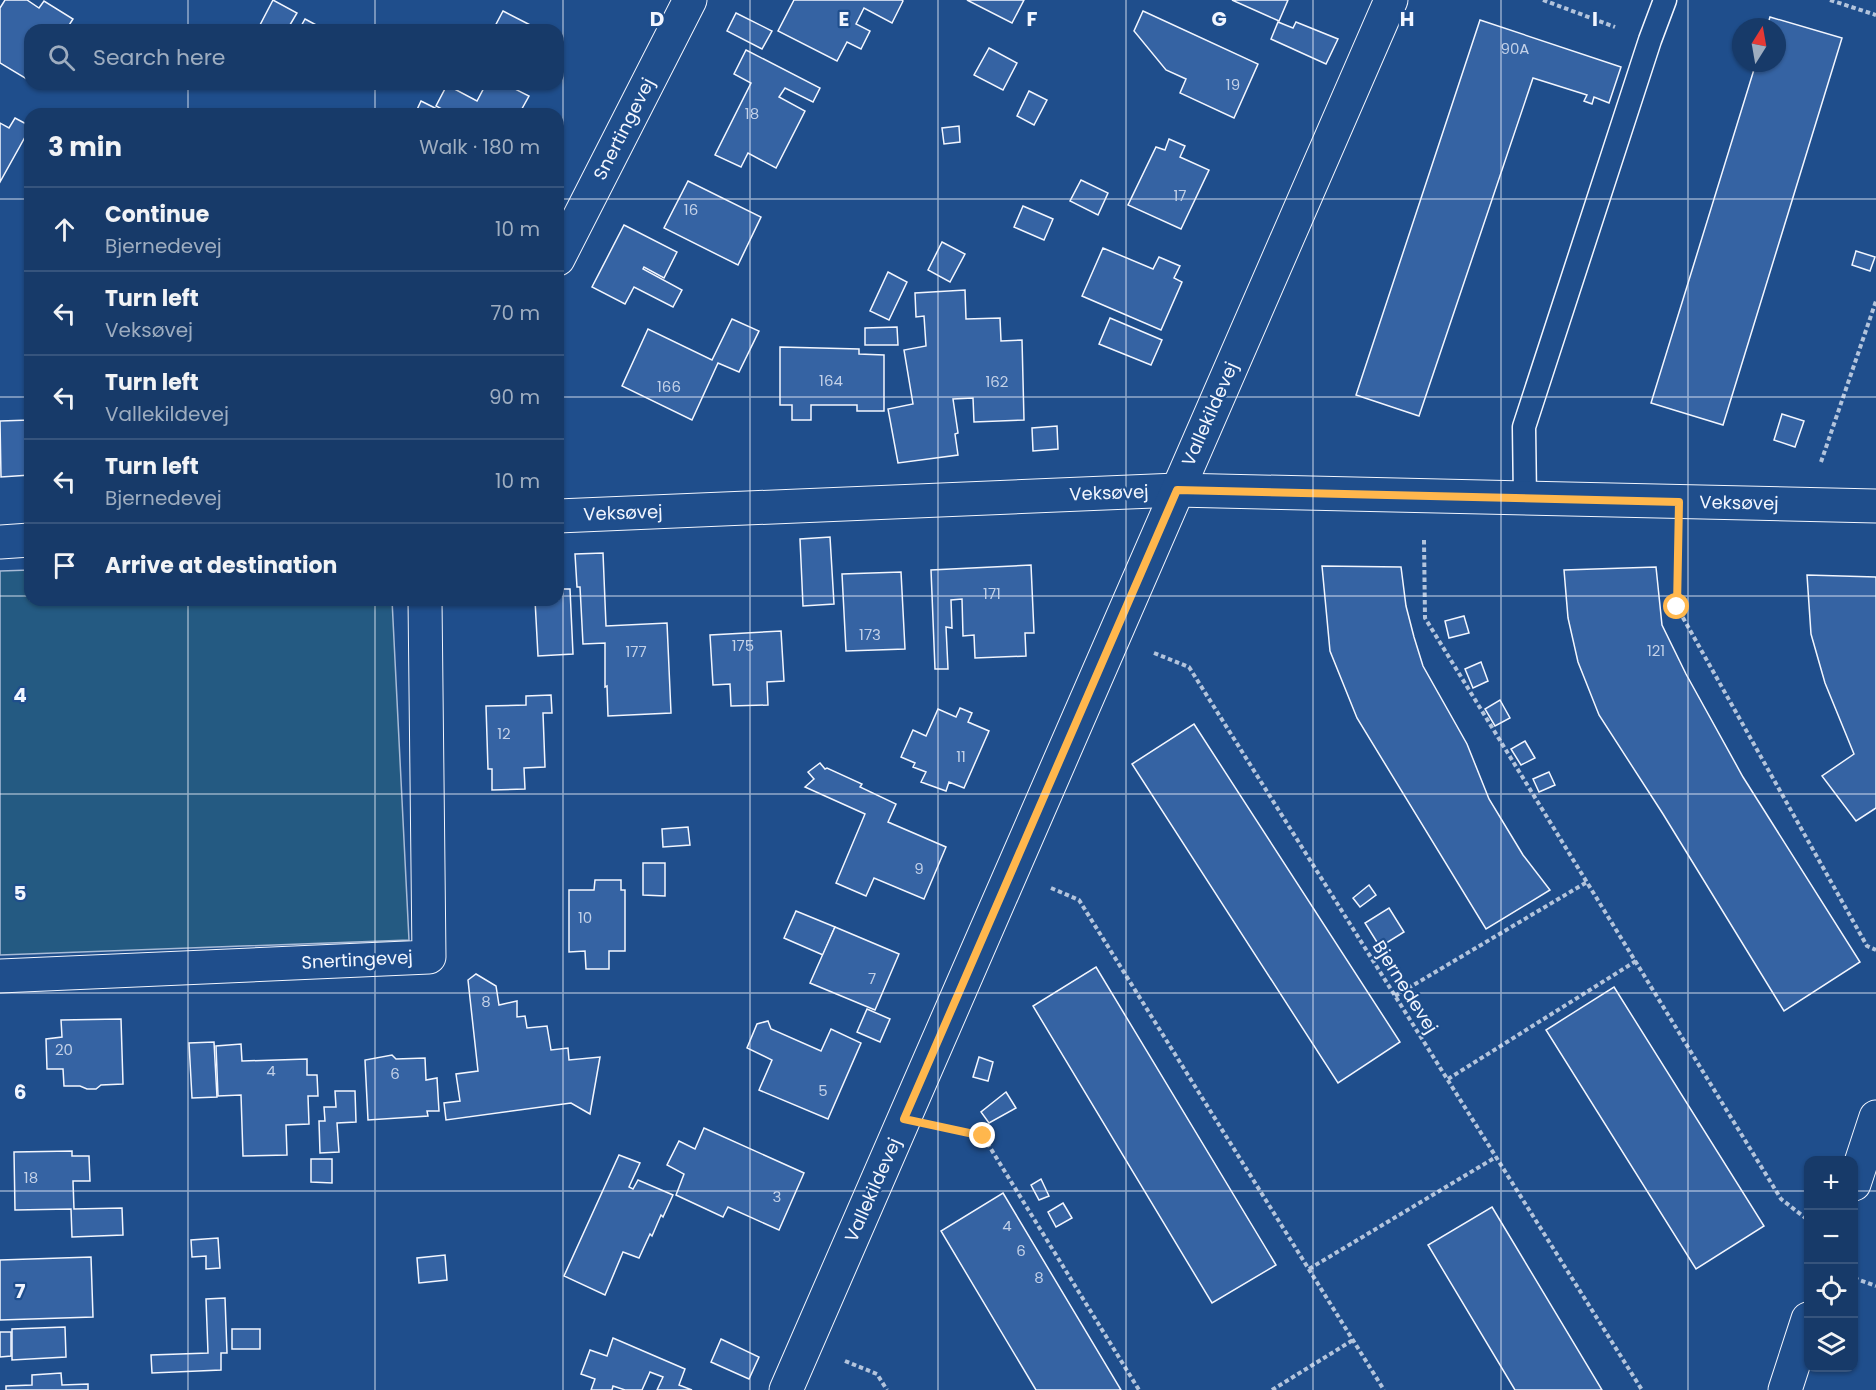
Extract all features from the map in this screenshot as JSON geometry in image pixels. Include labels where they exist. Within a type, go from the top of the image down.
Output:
[{"type":"street","name":"Snertingevej","points":[[564,247],[690,0]]},
{"type":"street","name":"Vallekildevej","points":[[786,1390],[1391,0]]},
{"type":"street","name":"Veksøvej","points":[[564,516],[1177,490],[1876,506]]},
{"type":"street","points":[[0,542],[24,540]]},
{"type":"street","name":"Snertingevej","points":[[0,976],[429,957],[425,606]]},
{"type":"street","points":[[1858,1172],[1876,1117]]},
{"type":"street","points":[[1785,1390],[1804,1334]]},
{"type":"lane","points":[[1525,499],[1524,427],[1665,0]]},
{"type":"path","points":[[1543,0],[1650,40]]},
{"type":"path","points":[[1830,0],[1876,15]]},
{"type":"path","points":[[1807,505],[1876,301]]},
{"type":"path","points":[[1423,497],[1425,618],[1781,1199],[1804,1216]]},
{"type":"path","points":[[1679,502],[1677,607],[1867,946],[1876,950]]},
{"type":"path","name":"Bjernedevej","points":[[1113,637],[1189,667],[1642,1390]]},
{"type":"path","points":[[1011,872],[1079,900],[1384,1390]]},
{"type":"path","points":[[1395,996],[1587,882]]},
{"type":"path","points":[[1448,1079],[1636,961]]},
{"type":"path","points":[[904,1119],[983,1136],[1139,1390]]},
{"type":"path","points":[[1309,1269],[1496,1157]]},
{"type":"path","points":[[1858,1279],[1876,1286]]},
{"type":"path","points":[[1272,1390],[1353,1340]]},
{"type":"path","points":[[805,1345],[877,1374],[887,1390]]},
{"type":"shaded area","points":[[24,570],[24,606],[392,606],[409,940],[0,955],[0,571]]},
{"type":"building","points":[[5,0],[27,0],[39,8],[44,1],[73,19],[70,24],[24,24],[24,77],[0,63],[0,8]]},
{"type":"building","points":[[273,0],[297,13],[291,24],[261,24]]},
{"type":"building","points":[[794,0],[903,1],[892,23],[864,8],[856,24],[870,31],[861,49],[847,42],[837,61],[778,31]]},
{"type":"building","points":[[967,0],[1024,0],[1012,23]]},
{"type":"building","points":[[1232,0],[1288,0],[1279,21]]},
{"type":"building","points":[[503,11],[528,24],[496,24]]},
{"type":"building","points":[[1143,11],[1258,64],[1234,118],[1180,93],[1186,79],[1166,70],[1134,31]]},
{"type":"building","points":[[736,13],[772,31],[762,49],[727,31]]},
{"type":"building","points":[[305,19],[314,24],[302,24]]},
{"type":"building","points":[[1480,20],[1621,67],[1609,103],[1594,97],[1592,104],[1584,101],[1587,95],[1533,78],[1419,416],[1356,395]]},
{"type":"building","points":[[1278,22],[1293,28],[1296,22],[1338,39],[1326,64],[1271,39]]},
{"type":"building","points":[[1786,22],[1842,38],[1723,425],[1651,403],[1753,72],[1786,72]]},
{"type":"building","points":[[989,48],[1017,63],[1003,90],[974,75]]},
{"type":"building","points":[[746,50],[820,88],[813,102],[785,88],[779,97],[805,111],[776,168],[748,153],[741,167],[715,155],[751,83],[734,74]]},
{"type":"building","points":[[444,90],[456,90],[477,101],[483,90],[517,90],[529,96],[522,108],[440,108],[436,106]]},
{"type":"building","points":[[1029,91],[1047,100],[1034,125],[1017,116]]},
{"type":"building","points":[[421,101],[435,108],[418,108]]},
{"type":"building","points":[[15,118],[24,123],[24,139],[0,182],[0,123],[9,128]]},
{"type":"building","points":[[959,126],[960,142],[944,144],[942,128]]},
{"type":"building","points":[[1169,139],[1185,146],[1180,157],[1209,170],[1181,229],[1128,205],[1156,147],[1165,150]]},
{"type":"building","points":[[1081,180],[1108,193],[1098,215],[1070,201]]},
{"type":"building","points":[[688,181],[761,217],[738,265],[664,228]]},
{"type":"building","points":[[1023,206],[1053,219],[1044,240],[1014,227]]},
{"type":"building","points":[[624,225],[677,252],[664,278],[644,267],[643,269],[682,290],[673,307],[634,287],[625,304],[592,287]]},
{"type":"building","points":[[942,242],[965,254],[950,282],[928,270]]},
{"type":"building","points":[[1103,248],[1153,269],[1159,257],[1180,266],[1174,278],[1182,282],[1161,330],[1082,296]]},
{"type":"building","points":[[1856,251],[1875,257],[1870,271],[1852,265]]},
{"type":"building","points":[[888,272],[907,282],[889,320],[870,311]]},
{"type":"building","points":[[965,290],[966,319],[1000,318],[1001,341],[1022,340],[1024,420],[974,422],[973,398],[953,399],[958,433],[955,434],[958,455],[898,463],[888,409],[913,404],[904,350],[926,346],[924,316],[916,317],[915,293]]},
{"type":"building","points":[[1110,318],[1162,340],[1151,365],[1099,344]]},
{"type":"building","points":[[732,319],[759,331],[739,372],[718,363],[692,420],[622,386],[648,329],[712,360]]},
{"type":"building","points":[[897,327],[898,345],[865,345],[865,328]]},
{"type":"building","points":[[780,347],[859,349],[859,354],[884,355],[884,411],[857,411],[857,405],[811,405],[811,420],[792,420],[792,405],[780,405]]},
{"type":"building","points":[[1782,414],[1804,421],[1795,447],[1774,440]]},
{"type":"building","points":[[24,420],[24,475],[1,477],[0,421]]},
{"type":"building","points":[[1057,426],[1058,449],[1033,451],[1032,428]]},
{"type":"building","points":[[830,537],[834,604],[803,606],[800,539]]},
{"type":"building","points":[[603,553],[606,626],[667,623],[671,713],[608,716],[607,686],[605,687],[605,643],[583,644],[580,587],[577,587],[575,554]]},
{"type":"building","points":[[1031,565],[1034,633],[1025,633],[1026,656],[975,658],[974,635],[963,636],[962,599],[951,600],[952,628],[946,627],[948,669],[935,669],[931,570]]},
{"type":"building","points":[[1322,566],[1401,567],[1406,606],[1423,666],[1467,744],[1489,799],[1523,855],[1550,890],[1486,929],[1357,718],[1330,651]]},
{"type":"building","points":[[1656,567],[1662,625],[1686,674],[1743,777],[1860,962],[1784,1011],[1663,814],[1599,715],[1578,662],[1568,618],[1564,570]]},
{"type":"building","points":[[901,572],[905,649],[846,651],[842,574]]},
{"type":"building","points":[[1807,575],[1876,577],[1876,808],[1856,821],[1822,776],[1854,754],[1825,683],[1811,634]]},
{"type":"building","points":[[564,589],[570,589],[573,654],[538,656],[535,606],[564,606]]},
{"type":"building","points":[[1464,616],[1469,633],[1449,638],[1445,621]]},
{"type":"building","points":[[781,631],[784,681],[767,682],[768,705],[731,706],[730,684],[713,685],[710,635]]},
{"type":"building","points":[[1481,662],[1488,681],[1473,688],[1465,669]]},
{"type":"building","points":[[551,695],[552,713],[543,713],[545,767],[524,768],[525,789],[492,790],[492,769],[488,769],[486,706],[526,705],[526,696]]},
{"type":"building","points":[[1500,700],[1510,718],[1495,726],[1485,709]]},
{"type":"building","points":[[960,708],[972,713],[968,722],[989,731],[964,788],[949,782],[946,791],[921,782],[926,772],[913,767],[915,763],[901,757],[913,730],[926,736],[938,709],[956,717]]},
{"type":"building","points":[[1194,724],[1400,1042],[1338,1083],[1132,764]]},
{"type":"building","points":[[1525,741],[1535,758],[1521,765],[1511,749]]},
{"type":"building","points":[[820,763],[825,769],[862,784],[860,787],[896,804],[888,822],[946,847],[924,899],[874,878],[866,896],[836,883],[865,814],[805,787],[814,779],[808,772]]},
{"type":"building","points":[[1549,772],[1555,785],[1539,792],[1533,779]]},
{"type":"building","points":[[688,827],[690,845],[663,847],[662,829]]},
{"type":"building","points":[[643,863],[665,863],[665,896],[643,895]]},
{"type":"building","points":[[595,880],[621,880],[621,890],[625,890],[625,951],[609,951],[609,969],[586,969],[585,951],[569,952],[569,890],[594,890]]},
{"type":"building","points":[[1369,885],[1376,895],[1360,907],[1353,898]]},
{"type":"building","points":[[1389,908],[1404,932],[1380,947],[1365,923]]},
{"type":"building","points":[[796,911],[835,927],[823,955],[784,938]]},
{"type":"building","points":[[835,927],[899,954],[875,1010],[810,983]]},
{"type":"building","points":[[1096,967],[1276,1265],[1212,1303],[1033,1006]]},
{"type":"building","points":[[476,974],[496,986],[499,1005],[517,1001],[517,1017],[525,1016],[527,1028],[547,1026],[551,1050],[568,1048],[569,1060],[600,1057],[590,1114],[571,1103],[446,1120],[444,1103],[460,1101],[456,1074],[478,1071],[468,980]]},
{"type":"building","points":[[1614,987],[1764,1226],[1696,1269],[1546,1030]]},
{"type":"building","points":[[867,1009],[890,1019],[880,1042],[857,1032]]},
{"type":"building","points":[[121,1019],[123,1084],[101,1085],[96,1089],[64,1086],[63,1069],[47,1069],[46,1039],[62,1037],[61,1020]]},
{"type":"building","points":[[768,1021],[771,1029],[821,1051],[831,1029],[861,1043],[828,1119],[759,1090],[772,1060],[747,1048],[757,1024]]},
{"type":"building","points":[[214,1042],[217,1097],[192,1098],[189,1043]]},
{"type":"building","points":[[241,1044],[242,1061],[307,1059],[307,1075],[317,1075],[318,1096],[308,1096],[309,1124],[286,1125],[287,1155],[243,1156],[241,1095],[218,1096],[216,1046]]},
{"type":"building","points":[[392,1055],[396,1059],[425,1058],[426,1080],[437,1078],[439,1111],[427,1111],[428,1116],[368,1120],[365,1060]]},
{"type":"building","points":[[979,1057],[993,1062],[988,1081],[973,1077]]},
{"type":"building","points":[[335,1091],[355,1091],[356,1122],[337,1123],[339,1152],[320,1153],[319,1121],[325,1121],[324,1107],[336,1107]]},
{"type":"building","points":[[1006,1092],[1016,1108],[989,1123],[981,1112]]},
{"type":"building","points":[[704,1128],[804,1173],[779,1230],[728,1207],[723,1217],[676,1195],[684,1174],[667,1165],[679,1141],[695,1149]]},
{"type":"building","points":[[72,1151],[72,1156],[89,1156],[90,1181],[73,1181],[74,1209],[122,1208],[123,1235],[72,1237],[71,1209],[15,1210],[14,1152]]},
{"type":"building","points":[[619,1155],[640,1163],[629,1187],[633,1189],[638,1180],[673,1195],[639,1258],[623,1252],[605,1295],[564,1276]]},
{"type":"building","points":[[311,1159],[332,1159],[332,1183],[311,1182]]},
{"type":"building","points":[[1041,1179],[1049,1196],[1039,1200],[1031,1185]]},
{"type":"building","points":[[1003,1193],[1121,1390],[1036,1390],[941,1231]]},
{"type":"building","points":[[1063,1203],[1072,1218],[1056,1227],[1048,1212]]},
{"type":"building","points":[[1492,1207],[1602,1390],[1515,1390],[1428,1245]]},
{"type":"building","points":[[218,1238],[220,1268],[206,1269],[206,1256],[192,1257],[191,1240]]},
{"type":"building","points":[[445,1255],[447,1280],[419,1283],[417,1258]]},
{"type":"building","points":[[91,1257],[93,1317],[0,1320],[0,1260]]},
{"type":"building","points":[[225,1298],[227,1353],[221,1353],[221,1370],[152,1373],[151,1355],[208,1353],[206,1299]]},
{"type":"building","points":[[65,1327],[66,1357],[12,1360],[12,1329]]},
{"type":"building","points":[[232,1329],[260,1329],[260,1349],[232,1349]]},
{"type":"building","points":[[0,1332],[11,1332],[11,1356],[0,1357]]},
{"type":"building","points":[[613,1338],[685,1369],[679,1385],[692,1390],[657,1390],[663,1377],[650,1372],[642,1390],[625,1390],[613,1386],[612,1390],[591,1390],[595,1379],[581,1374],[590,1350],[607,1356]]},
{"type":"building","points":[[721,1339],[759,1357],[749,1379],[711,1362]]},
{"type":"building","points":[[61,1373],[62,1385],[88,1384],[88,1390],[6,1390],[6,1386],[32,1385],[32,1375]]},
{"type":"route","points":[[983,1136],[904,1119],[1177,490],[1679,502],[1677,607]]}]
